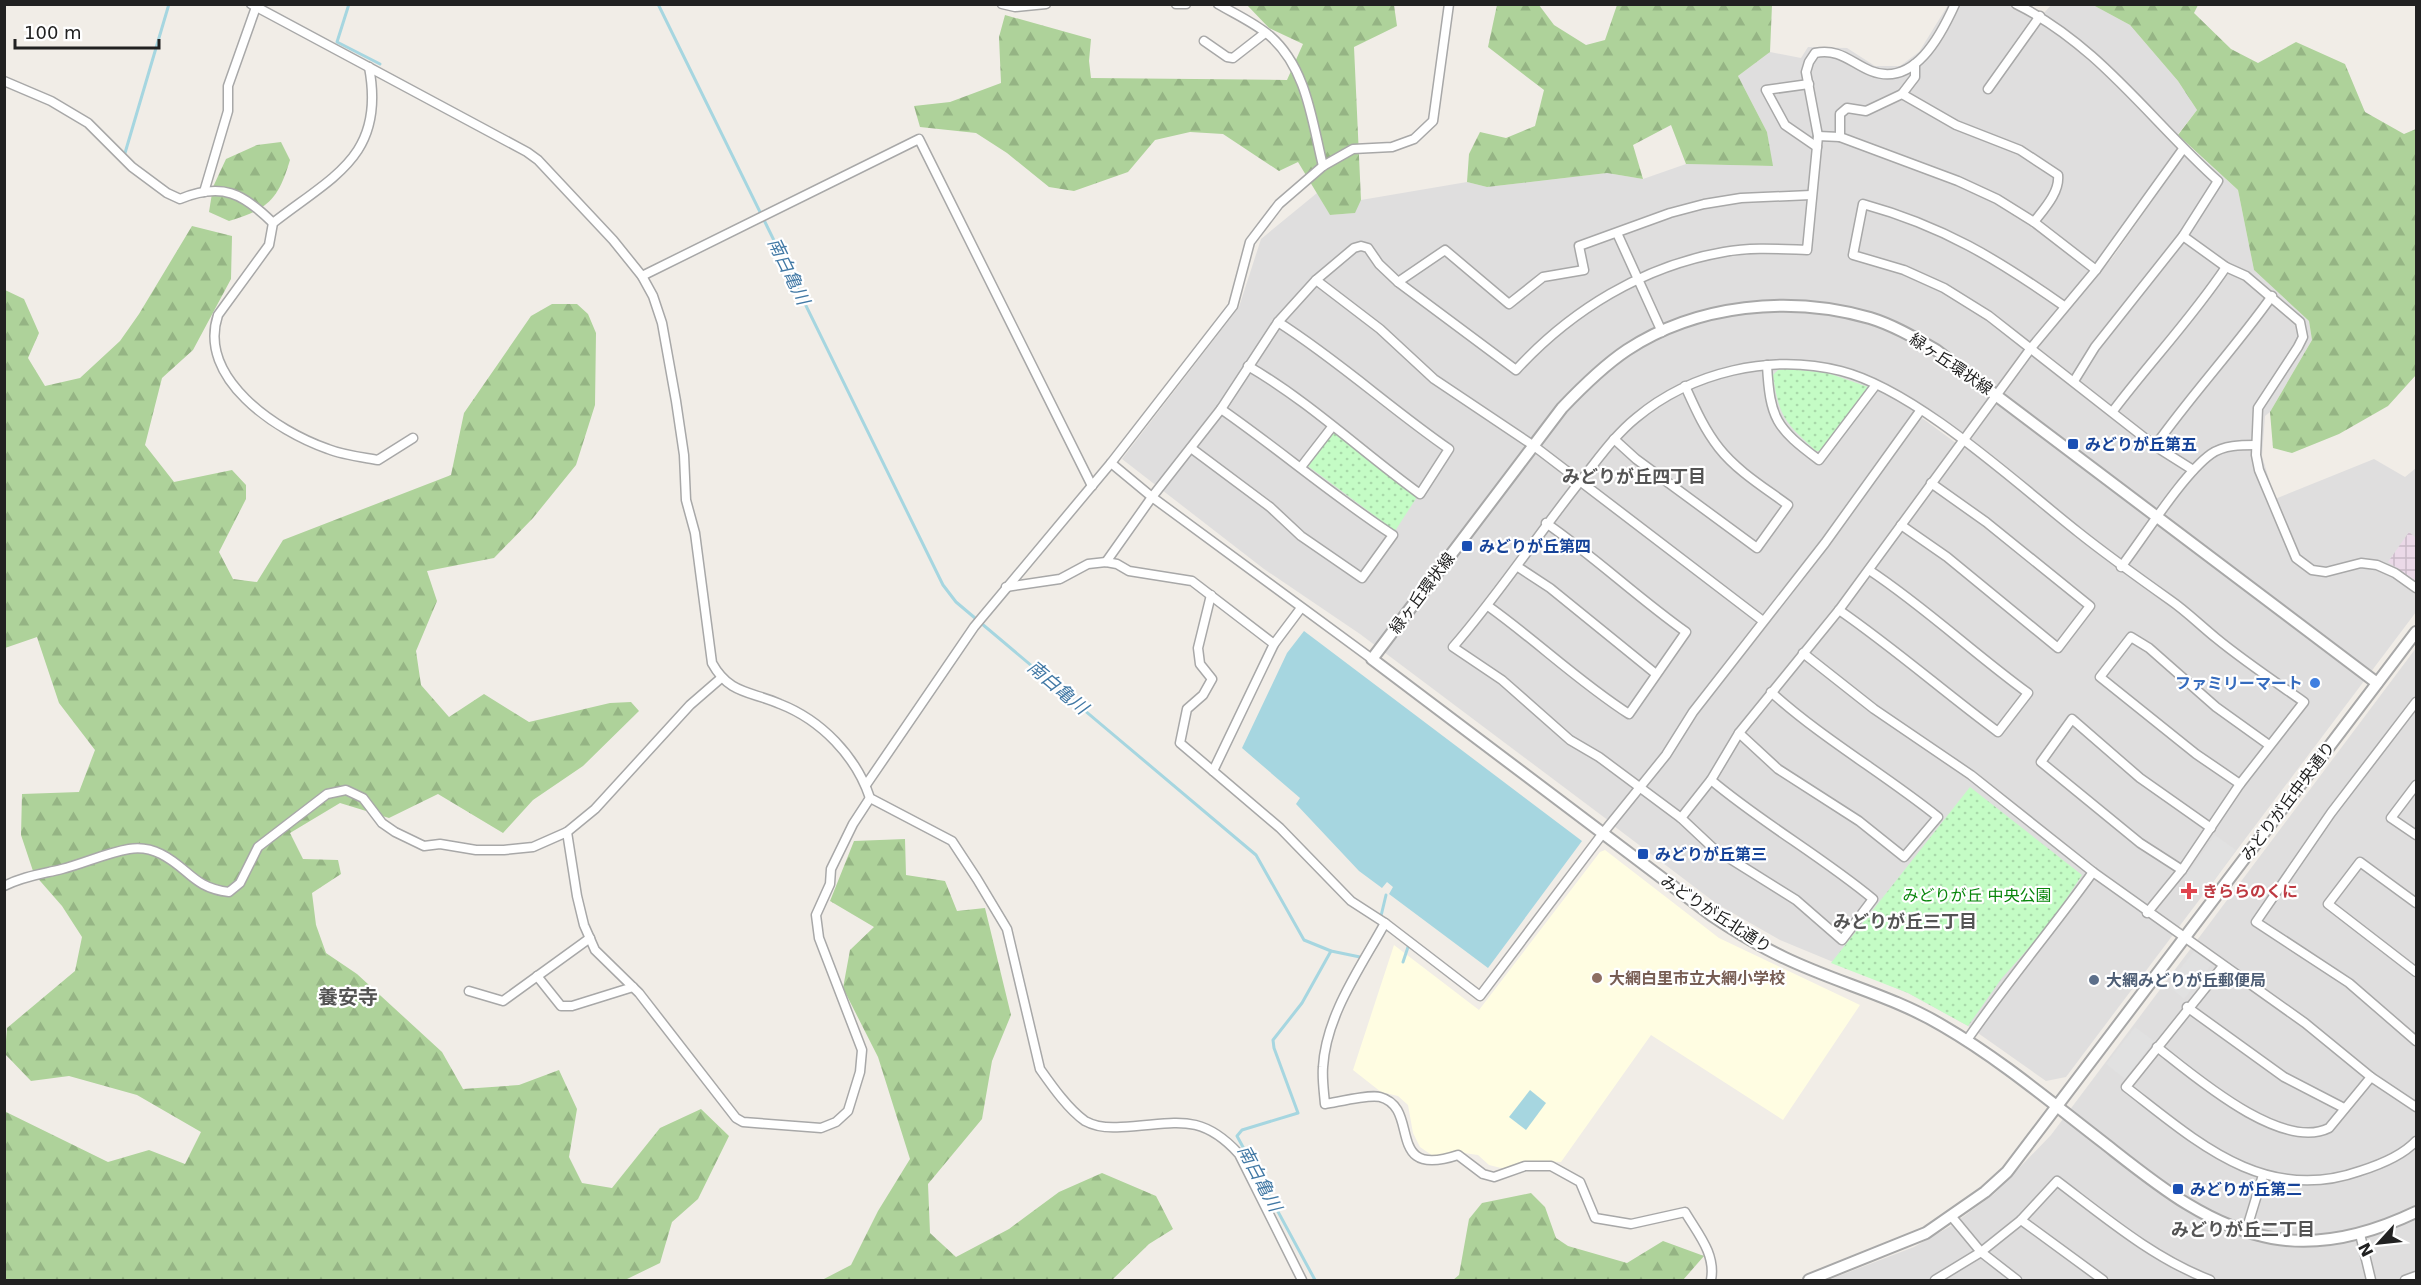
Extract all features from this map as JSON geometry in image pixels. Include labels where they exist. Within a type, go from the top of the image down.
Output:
[{"type":"street","points":[[1002,4],[1015,7],[1046,4]]},
{"type":"street","points":[[1176,4],[1186,4]]},
{"type":"street","points":[[1218,4],[1265,33],[1291,59],[1299,76],[1323,166]]},
{"type":"street","points":[[866,785],[974,627],[1111,463],[1233,306],[1250,242],[1256,230],[1278,204],[1323,166],[1353,149],[1392,147],[1414,139],[1433,121],[1449,4]]},
{"type":"street","points":[[1106,562],[1152,497],[1221,409],[1278,322],[1316,280],[1354,248],[1361,246],[1368,248],[1379,264],[1398,282],[1516,370],[1546,338],[1580,310],[1638,280],[1689,260],[1724,252],[1757,248],[1806,250],[1818,136],[1806,72],[1809,62],[1815,53],[1822,52],[1845,55],[1872,72],[1905,70],[1915,64],[1934,43],[1955,4]]},
{"type":"street","points":[[2016,4],[2040,16],[2109,69],[2123,88],[2182,149],[2218,181],[2183,236],[2095,347],[2074,381]]},
{"type":"street","points":[[204,192],[228,111],[228,86],[254,6],[538,160],[613,240],[642,276],[654,296],[662,322],[682,444],[686,500],[695,533],[712,663],[720,679],[728,685],[782,704],[810,718],[835,739],[866,785],[870,798],[952,841],[1007,928],[1040,1069],[1086,1121],[1107,1128],[1184,1122],[1203,1126],[1227,1141],[1239,1154],[1302,1281]]},
{"type":"street","points":[[1988,89],[2040,16]]},
{"type":"street","points":[[1204,41],[1227,57],[1233,58],[1265,33]]},
{"type":"street","points":[[1840,137],[1840,114],[1847,108],[1866,111],[1902,94],[1915,77],[1915,64]]},
{"type":"street","points":[[369,67],[374,95],[373,112],[357,152],[339,175],[273,223],[269,245],[225,302],[213,328],[216,355],[229,380],[241,396],[308,441],[329,450],[378,460],[413,438]]},
{"type":"street","points":[[4,81],[51,101],[88,123],[132,167],[167,193],[180,199],[204,192],[229,192],[243,196],[273,223]]},
{"type":"street","points":[[1809,84],[1766,90],[1785,125],[1817,147]]},
{"type":"street","points":[[1902,94],[1956,125],[2020,150],[2058,175],[2058,181],[2050,200],[2034,222]]},
{"type":"street","points":[[1818,136],[1840,137],[1958,181],[2034,222],[2096,270]]},
{"type":"street","points":[[642,276],[919,139],[1092,486]]},
{"type":"street","points":[[1681,818],[1711,780],[1739,733],[1839,610],[2031,348],[2096,270],[2182,149]]},
{"type":"street","points":[[1398,282],[1445,250],[1509,304],[1543,277],[1584,270],[1579,246],[1670,213],[1740,198],[1811,195]]},
{"type":"street","points":[[2064,306],[1966,243],[1907,216],[1863,204],[1853,255],[1904,270],[1944,288],[1989,316],[2155,446],[2193,470]]},
{"type":"street","points":[[1617,233],[1662,332]]},
{"type":"street","points":[[2183,236],[2226,267],[2246,276],[2300,322],[2303,337],[2258,408],[2256,445],[2259,470],[2296,558],[2302,565],[2312,570],[2325,572],[2361,563],[2377,565],[2395,573],[2416,588]]},
{"type":"street","points":[[2113,411],[2147,366],[2199,307],[2226,267]]},
{"type":"street","points":[[1316,280],[1380,329],[1434,379],[1534,446],[1763,621]]},
{"type":"street","points":[[2155,446],[2188,399],[2241,339],[2272,296]]},
{"type":"street","name":"緑ヶ丘環状線","points":[[1372,659],[1562,408],[1585,384],[1628,350],[1662,332],[1718,313],[1756,307],[1794,305],[1829,309],[1871,319],[1904,332],[1936,350],[2377,683]]},
{"type":"street","points":[[1248,366],[1286,388],[1368,457],[1420,494],[1449,450],[1398,414],[1317,347],[1278,322]]},
{"type":"street","points":[[1767,365],[1769,398],[1775,418],[1789,437],[1819,460],[1875,386]]},
{"type":"street","points":[[1711,780],[1744,807],[1840,872],[1873,899],[1842,940],[1796,900],[1713,848],[1681,818],[1570,740],[1502,680],[1453,647],[1488,606],[1518,567],[1546,523],[1614,439],[1658,401],[1685,386],[1734,369],[1767,365],[1799,365],[1841,371],[1875,386],[1920,411],[1964,442],[2121,567],[2172,601],[2217,639],[2304,702],[2240,784],[2182,870],[2148,913]]},
{"type":"street","points":[[1614,439],[1636,459],[1757,548],[1788,505],[1743,472],[1720,450],[1704,426],[1685,386]]},
{"type":"street","points":[[1191,448],[1270,507],[1301,536],[1362,578],[1393,535],[1326,490],[1301,467],[1221,409]]},
{"type":"street","points":[[1211,595],[1198,648],[1200,664],[1212,679],[1203,695],[1187,709],[1180,743],[1280,828],[1350,902],[1385,923],[1480,996],[1603,833],[1641,788],[1693,712],[1825,543],[1920,411]]},
{"type":"street","points":[[1301,467],[1332,427]]},
{"type":"street","points":[[2121,567],[2193,470],[2212,453],[2234,446],[2256,445]]},
{"type":"street","points":[[1111,463],[1152,497],[1372,659]]},
{"type":"street","points":[[1901,525],[1947,557],[2058,648],[2090,606],[1986,522],[1931,483]]},
{"type":"street","points":[[1488,606],[1534,639],[1592,690],[1629,714],[1686,632],[1651,607],[1586,551],[1546,523]]},
{"type":"street","points":[[1006,587],[1060,579],[1088,564],[1106,562],[1117,564],[1129,571],[1192,581],[1274,644]]},
{"type":"street","points":[[1518,567],[1550,588],[1656,674]]},
{"type":"street","points":[[1839,610],[1879,637],[1949,697],[1998,732],[2028,693],[1979,657],[1912,598],[1869,570]]},
{"type":"street","points":[[1213,771],[1274,644],[1301,608]]},
{"type":"street","name":"みどりが丘中央通り","points":[[1809,1281],[1926,1233],[1952,1217],[2007,1172],[2416,632]]},
{"type":"street","points":[[2240,784],[2196,754],[2100,677],[2131,637],[2149,648],[2216,707],[2269,745]]},
{"type":"street","points":[[1803,653],[1875,709],[1971,775],[2148,913],[2186,937],[2223,966],[2305,1023],[2371,1077],[2416,1107]]},
{"type":"street","name":"みどりが丘北通り","points":[[1372,659],[1676,890],[1750,940],[1787,959],[1919,1012],[1967,1040],[2184,1203],[2246,1232],[2297,1240],[2360,1234],[2416,1212]]},
{"type":"street","points":[[4,886],[22,877],[62,869],[103,856],[131,849],[147,849],[162,855],[194,881],[215,890],[229,892],[240,883],[258,847],[327,794],[346,790],[363,798],[382,823],[424,846],[440,844],[476,850],[533,847],[567,832],[595,809],[690,705],[720,679]]},
{"type":"street","points":[[1739,733],[1778,769],[1859,822],[1904,857],[1938,817],[1893,781],[1809,726],[1771,692]]},
{"type":"street","points":[[2416,702],[2331,813],[2256,922],[2349,982],[2416,1041]]},
{"type":"street","points":[[2182,870],[2140,843],[2041,762],[2072,719],[2140,778],[2211,828]]},
{"type":"street","points":[[2416,785],[2391,818],[2416,835]]},
{"type":"street","points":[[567,832],[577,896],[590,938],[601,958],[633,987],[736,1118],[743,1122],[821,1128],[836,1122],[848,1111],[860,1072],[862,1050],[819,938],[816,915],[830,884],[831,869],[853,824],[870,798]]},
{"type":"street","points":[[2416,903],[2360,862],[2328,904],[2416,972]]},
{"type":"street","points":[[1967,1040],[2007,982],[2056,923],[2093,872]]},
{"type":"street","points":[[1385,923],[1340,1005],[1329,1038],[1323,1067],[1325,1104],[1378,1096],[1396,1104],[1410,1148],[1427,1161],[1436,1162],[1458,1155],[1483,1174],[1494,1177],[1525,1166],[1551,1166],[1580,1182],[1595,1218],[1631,1224],[1685,1212],[1710,1254],[1713,1268],[1711,1281]]},
{"type":"street","points":[[469,991],[503,1001],[590,938]]},
{"type":"street","points":[[2223,966],[2187,1007],[2126,1087],[2221,1158],[2263,1175],[2300,1181],[2343,1177],[2376,1166],[2416,1141]]},
{"type":"street","points":[[537,976],[561,1006],[573,1006],[633,987]]},
{"type":"street","points":[[2187,1007],[2284,1077],[2344,1108]]},
{"type":"street","points":[[2157,1047],[2228,1102],[2257,1118],[2289,1130],[2322,1131],[2330,1128],[2371,1077]]},
{"type":"street","points":[[2246,1232],[2263,1175]]},
{"type":"street","points":[[1942,1279],[2021,1221],[2057,1181],[2137,1242],[2187,1271],[2210,1281]]},
{"type":"street","points":[[1952,1217],[1981,1252],[2017,1281]]},
{"type":"street","points":[[2021,1221],[2103,1281]]},
{"type":"street","points":[[2360,1234],[2372,1281]]},
{"type":"street","points":[[2405,1281],[2416,1276]]},
{"type":"shaded area","name":"みどりが丘四丁目","points":[[1948,5],[2027,5],[2044,13],[2051,5],[2093,5],[2130,25],[2178,81],[2197,110],[2178,134],[2185,142],[2098,261],[2058,307],[1962,436],[1920,406],[1824,539],[1690,711],[1660,756],[1609,821],[1360,634],[1264,569],[1122,459],[1239,307],[1261,239],[1317,193],[1330,215],[1354,213],[1361,200],[1467,182],[1487,187],[1607,173],[1643,179],[1686,164],[1772,166],[1767,132],[1738,76],[1770,52],[1801,58],[1808,47],[1847,48],[1875,66],[1900,66],[1919,52]]},
{"type":"shaded area","name":"みどりが丘三丁目","points":[[2190,147],[2238,190],[2254,270],[2309,321],[2312,340],[2270,412],[2265,416],[2262,456],[2275,499],[2374,459],[2405,477],[2416,468],[2416,612],[2066,1077],[2046,1081],[1968,1026],[1908,993],[1780,940],[1717,904],[1614,826],[1666,761],[1695,714],[1922,418],[1964,449],[2031,355],[2113,257]]},
{"type":"shaded area","points":[[2409,532],[2416,538],[2416,581],[2388,562]]},
{"type":"shaded area","name":"みどりが丘二丁目","points":[[2416,648],[2416,1280],[1828,1280],[1914,1247],[1949,1227],[1994,1194],[2051,1135]]},
{"type":"shaded area","name":"きららのくに","points":[[2215,835],[2236,850],[2204,895],[2183,880]]},
{"type":"shaded area","name":"大網白里市立大網小学校","points":[[1605,850],[1719,938],[1860,1005],[1783,1120],[1651,1035],[1561,1162],[1537,1161],[1505,1169],[1489,1165],[1478,1155],[1464,1153],[1433,1156],[1420,1147],[1413,1133],[1408,1105],[1398,1096],[1381,1092],[1353,1070],[1394,945],[1479,1010],[1600,852]]},
{"type":"shaded area","points":[[2195,950],[2212,964],[2184,999],[2167,985]]},
{"type":"shaded area","points":[[2135,1027],[2154,1041],[2125,1079],[2106,1064]]},
{"type":"green space","points":[[1247,5],[1394,5],[1397,26],[1354,47],[1361,200],[1355,213],[1330,215],[1298,162],[1279,171],[1223,134],[1190,132],[1155,140],[1128,172],[1074,191],[1049,187],[1007,153],[976,133],[920,127],[914,106],[950,102],[1001,83],[999,37],[1005,15],[1091,39],[1089,61],[1091,78],[1287,80],[1303,44],[1269,28]]},
{"type":"green space","points":[[1497,5],[1539,5],[1554,25],[1586,45],[1605,40],[1617,5],[1772,5],[1770,52],[1738,76],[1767,132],[1773,166],[1686,164],[1671,125],[1633,145],[1643,179],[1607,173],[1487,187],[1467,182],[1469,154],[1480,132],[1506,138],[1535,126],[1544,90],[1488,47]]},
{"type":"green space","points":[[2093,5],[2198,5],[2194,13],[2231,49],[2258,63],[2296,42],[2345,64],[2365,112],[2404,134],[2416,129],[2416,375],[2388,406],[2339,434],[2292,453],[2273,448],[2270,412],[2312,340],[2309,321],[2254,270],[2238,190],[2178,135],[2197,110],[2178,81],[2130,25]]},
{"type":"green space","points":[[281,142],[290,160],[281,185],[270,201],[253,212],[229,221],[209,212],[213,187],[226,159],[257,145]]},
{"type":"green space","points":[[192,226],[232,236],[231,279],[193,350],[162,378],[145,445],[174,482],[232,470],[246,485],[246,499],[219,552],[233,579],[257,582],[283,540],[451,475],[464,413],[531,316],[552,304],[577,304],[588,314],[596,333],[595,405],[576,465],[533,518],[494,558],[427,571],[437,601],[416,651],[421,685],[449,717],[484,694],[529,722],[610,703],[631,702],[639,711],[583,766],[533,800],[503,833],[438,794],[389,818],[340,803],[290,833],[303,859],[338,860],[341,874],[312,893],[316,925],[326,953],[357,974],[442,1052],[463,1089],[519,1085],[559,1070],[577,1109],[569,1157],[582,1183],[612,1188],[660,1128],[701,1109],[729,1136],[698,1199],[672,1222],[660,1263],[625,1280],[5,1280],[4,1111],[108,1162],[149,1150],[185,1164],[201,1132],[137,1095],[69,1076],[31,1081],[5,1054],[7,1028],[75,971],[82,937],[62,906],[34,874],[21,835],[22,794],[79,792],[95,750],[59,703],[37,637],[5,648],[5,290],[24,299],[39,333],[28,358],[45,386],[80,378],[120,341]]},
{"type":"green space","points":[[1778,370],[1828,373],[1868,387],[1822,451],[1816,451],[1790,426],[1781,410],[1773,375]]},
{"type":"green space","points":[[1334,432],[1417,497],[1395,531],[1308,466]]},
{"type":"green space","name":"みどりが丘 中央公園","points":[[1970,787],[2082,875],[2049,925],[2002,978],[1968,1026],[1908,993],[1831,963]]},
{"type":"green space","points":[[905,839],[906,875],[945,881],[957,911],[985,908],[1011,1015],[992,1061],[982,1119],[928,1184],[930,1233],[956,1257],[1009,1229],[1059,1192],[1102,1173],[1156,1196],[1173,1229],[1149,1244],[1112,1280],[822,1280],[851,1265],[878,1211],[910,1159],[878,1057],[843,988],[850,950],[874,927],[830,901],[854,841]]},
{"type":"green space","points":[[1531,1193],[1545,1207],[1556,1238],[1568,1246],[1627,1263],[1663,1241],[1704,1256],[1683,1280],[1453,1280],[1459,1275],[1469,1219],[1482,1203]]},
{"type":"water","points":[[1304,631],[1582,841],[1488,968],[1389,894],[1393,887],[1387,882],[1382,888],[1359,871],[1296,804],[1300,798],[1242,748],[1287,653]]},
{"type":"water","points":[[1530,1090],[1546,1103],[1526,1130],[1509,1117]]},
{"type":"waterway","points":[[125,153],[169,4]]},
{"type":"waterway","points":[[349,4],[337,42],[380,64]]},
{"type":"waterway","name":"南白亀川","points":[[658,4],[943,585],[956,602],[1256,855],[1304,940],[1331,951],[1360,957]]},
{"type":"waterway","points":[[1381,916],[1386,895]]},
{"type":"waterway","points":[[1403,962],[1409,944]]},
{"type":"waterway","name":"南白亀川","points":[[1315,1280],[1237,1136],[1242,1130],[1298,1113],[1273,1040],[1302,1003],[1331,951]]},
{"type":"place","name":"みどりが丘第五","points":[[2073,444]]},
{"type":"place","name":"みどりが丘第四","points":[[1467,546]]},
{"type":"place","name":"ファミリーマート","points":[[2315,683]]},
{"type":"place","name":"みどりが丘第三","points":[[1643,854]]},
{"type":"place","name":"きららのくに","points":[[2189,891]]},
{"type":"place","name":"大網白里市立大網小学校","points":[[1597,978]]},
{"type":"place","name":"大網みどりが丘郵便局","points":[[2094,980]]},
{"type":"place","name":"みどりが丘第二","points":[[2178,1189]]},
{"type":"district","name":"みどりが丘四丁目","points":[[1634,476]]},
{"type":"district","name":"みどりが丘三丁目","points":[[1905,921]]},
{"type":"district","name":"養安寺","points":[[348,997]]},
{"type":"district","name":"みどりが丘二丁目","points":[[2243,1229]]}]
